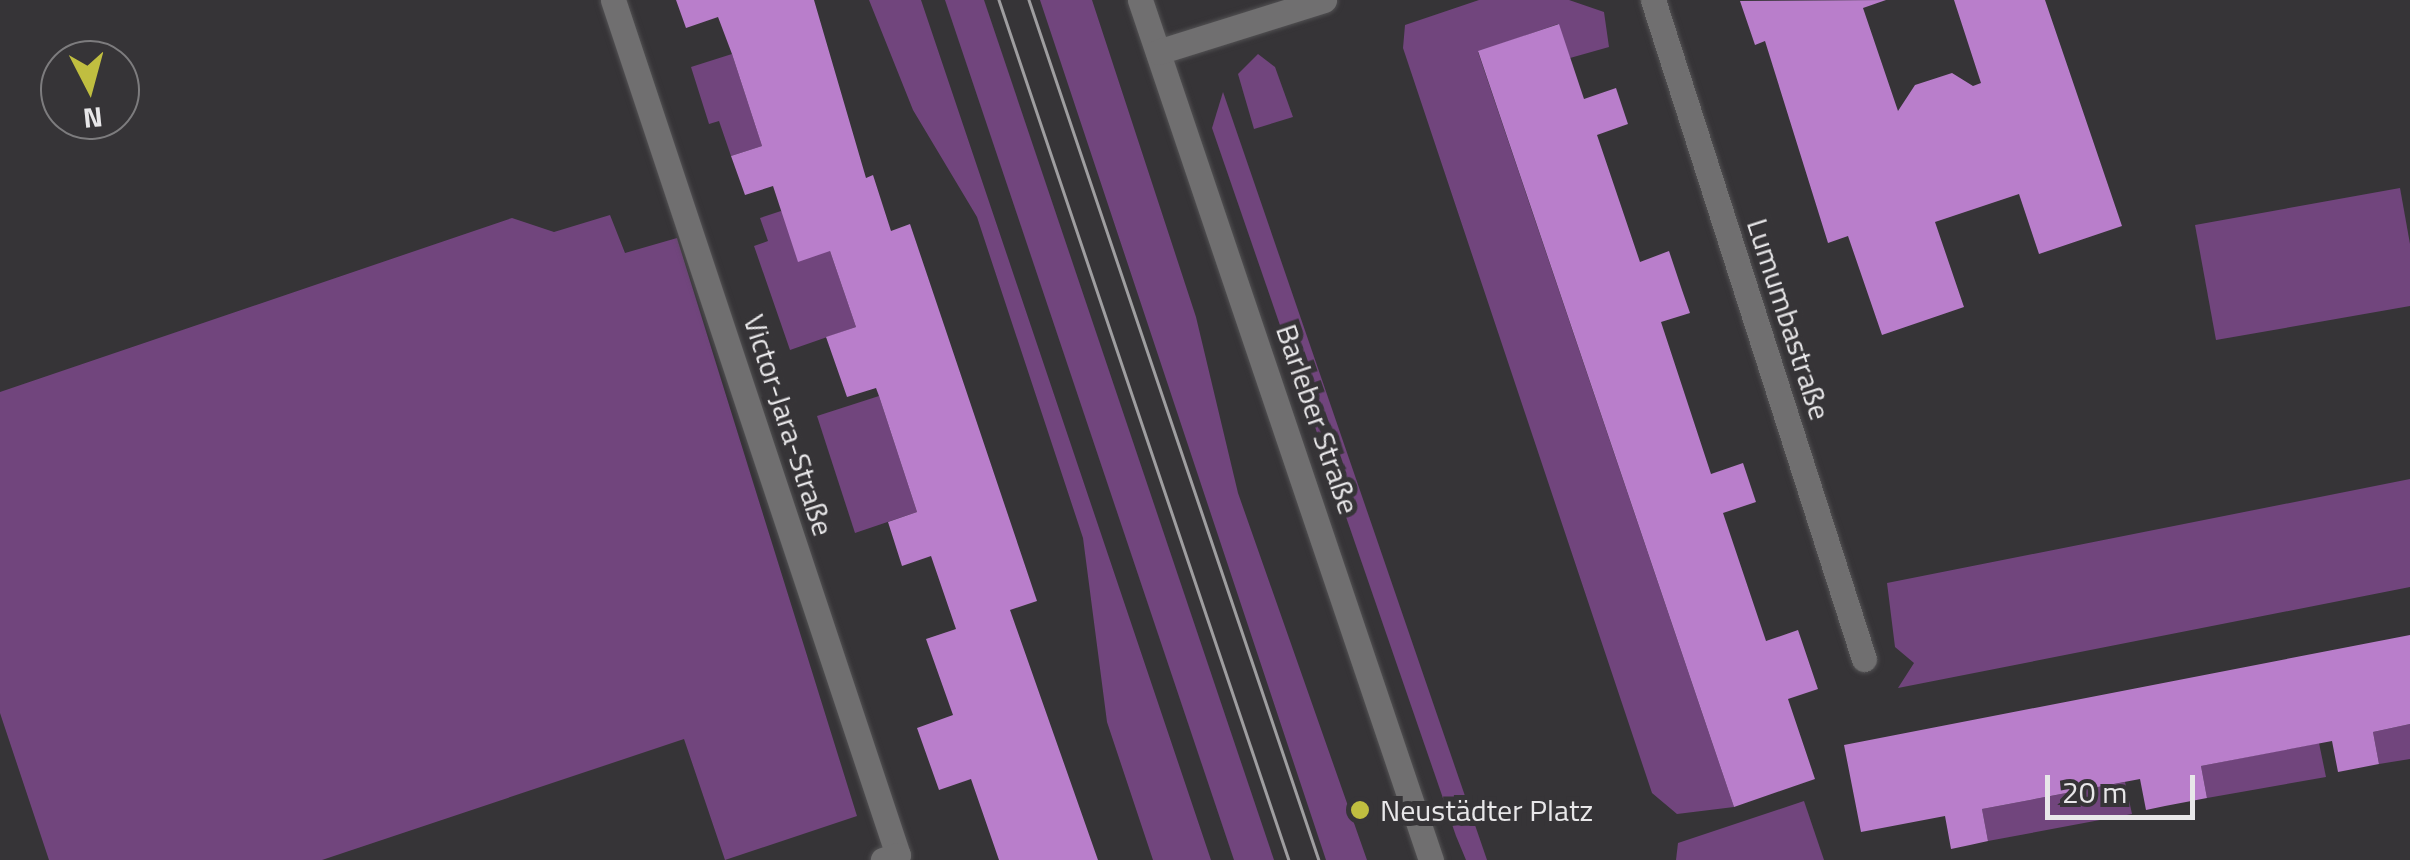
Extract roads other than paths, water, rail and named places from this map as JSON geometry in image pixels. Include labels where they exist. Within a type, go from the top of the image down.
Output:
[{"type":"street","name":"Victor-Jara-Straße","points":[[613,0],[898,855],[883,860]]},
{"type":"street","name":"Barleber Straße","points":[[1140,0],[1432,860]]},
{"type":"street","points":[[1158,52],[1324,0]]},
{"type":"street","name":"Lumumbastraße","points":[[1652,0],[1864,659]]},
{"type":"tram line","points":[[999,0],[1289,860]]},
{"type":"tram line","points":[[1029,0],[1319,860]]},
{"type":"place","name":"Neustädter Platz","points":[[1360,810]]}]
